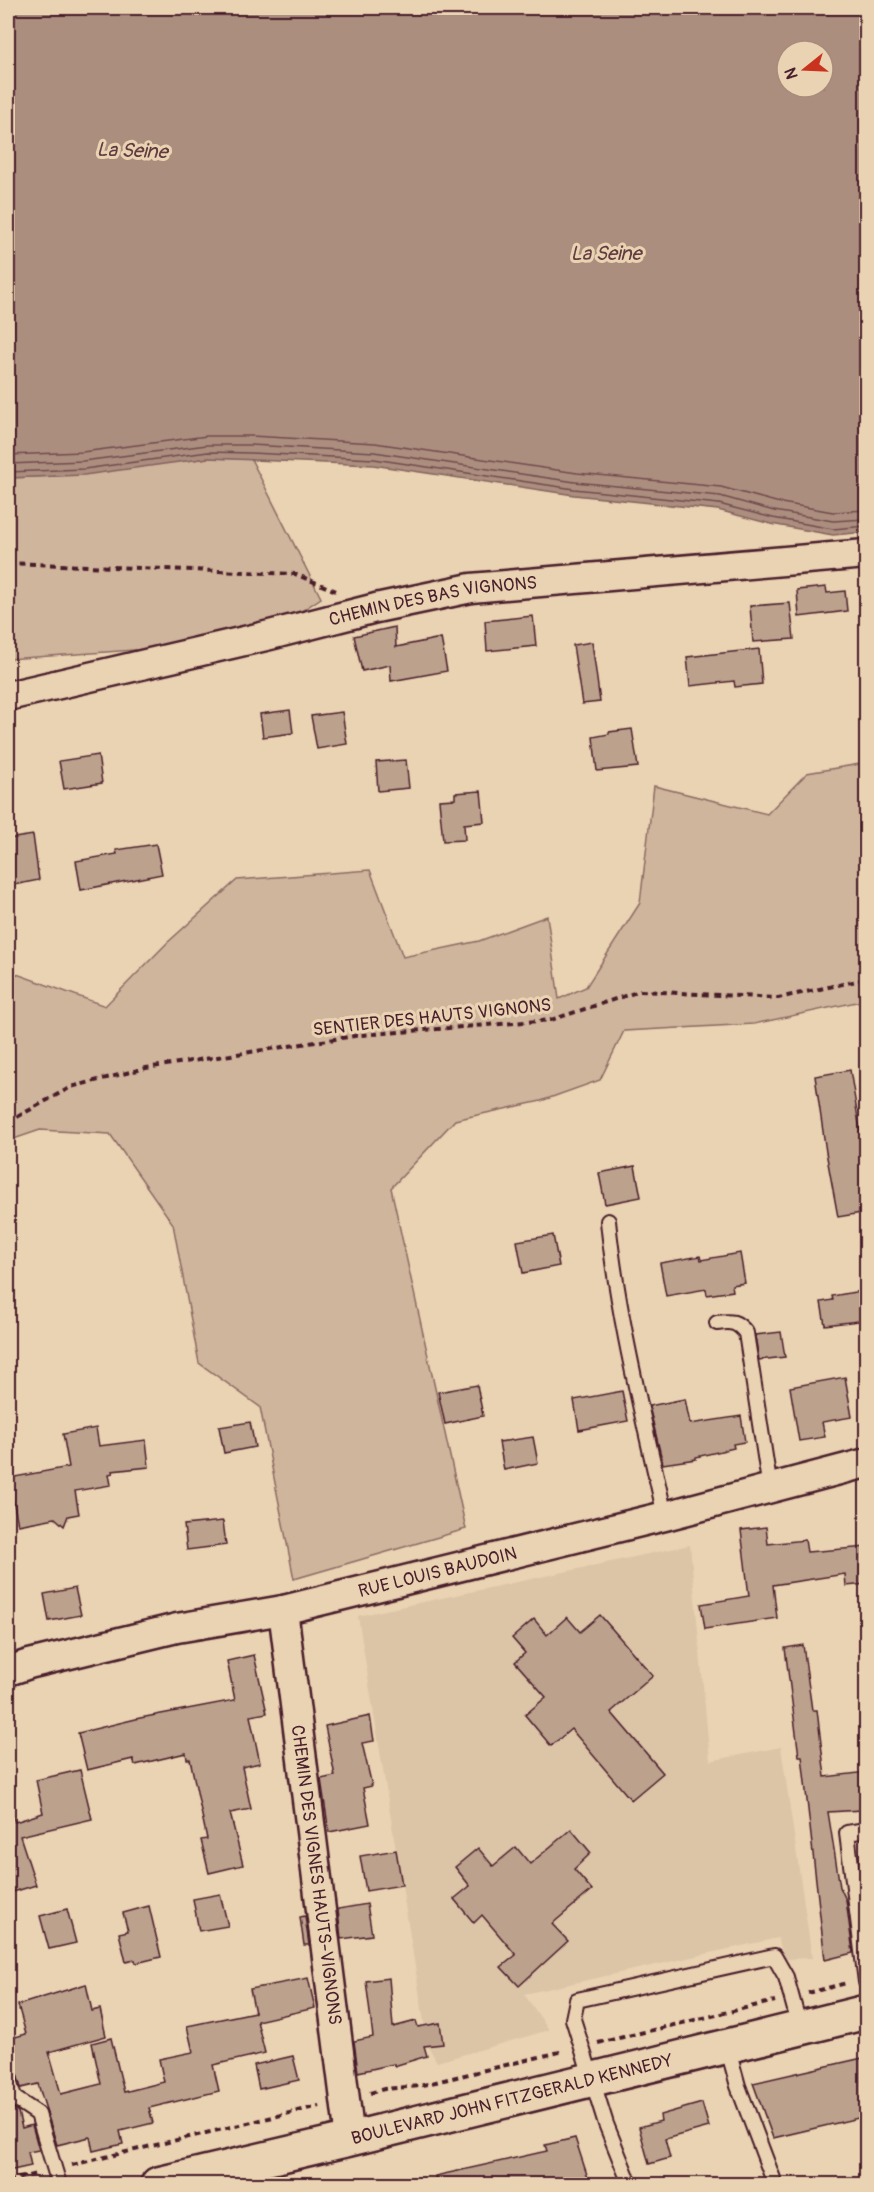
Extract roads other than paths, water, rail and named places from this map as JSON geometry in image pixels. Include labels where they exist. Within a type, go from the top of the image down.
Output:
[{"type":"main road","name":"BOULEVARD JOHN FITZGERALD KENNEDY","points":[[158,2184],[867,2012]]},
{"type":"street","name":"CHEMIN DES BAS VIGNONS","points":[[8,696],[376,608],[471,588],[867,554]]},
{"type":"street","name":"RUE LOUIS BAUDOIN","points":[[8,1671],[177,1628],[283,1611],[867,1463]]},
{"type":"street","name":"CHEMIN DES VIGNES HAUTS-VIGNONS","points":[[283,1611],[347,2100],[350,2139]]},
{"type":"lane","points":[[608,1221],[611,1253],[630,1355],[665,1516]]},
{"type":"lane","points":[[717,1323],[730,1321],[739,1324],[746,1333],[770,1489]]},
{"type":"lane","points":[[866,1981],[847,1833],[867,1830]]},
{"type":"lane","points":[[630,2184],[606,2124],[573,2019],[577,2000],[774,1956],[786,1977],[800,2028]]},
{"type":"lane","points":[[727,2046],[738,2086],[775,2184]]},
{"type":"lane","points":[[8,2076],[14,2098],[38,2114],[59,2184]]},
{"type":"water","name":"La Seine","points":[[8,8],[866,8],[866,532],[833,535],[771,524],[718,510],[574,495],[373,465],[208,458],[84,475],[8,478]]}]
